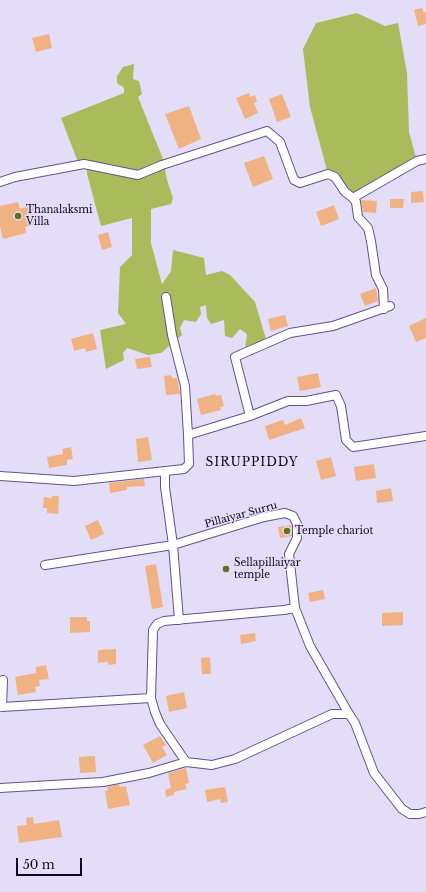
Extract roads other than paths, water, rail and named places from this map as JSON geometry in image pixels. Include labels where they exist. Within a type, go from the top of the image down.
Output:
[{"type":"street","points":[[0,182],[15,177],[84,164],[138,175],[162,165],[266,131],[280,142],[294,180],[300,183],[328,174],[335,177],[345,192],[356,202],[358,217],[368,228],[376,275],[383,289],[387,308],[333,326],[290,333],[235,358],[250,416]]},
{"type":"street","points":[[353,198],[417,161],[426,159]]},
{"type":"street","points":[[0,476],[74,481],[184,469],[189,464],[185,386],[172,335],[166,296]]},
{"type":"street","points":[[188,435],[250,416],[288,401],[306,402],[336,395],[341,406],[346,440],[353,447],[426,436]]},
{"type":"street","points":[[165,471],[165,487],[173,545],[179,620]]},
{"type":"street","name":"Pillaiyar Surru","points":[[45,565],[173,545],[264,517],[285,513],[293,516],[297,524],[297,538],[289,554],[296,608],[310,646],[355,723],[374,773],[402,809],[410,814],[426,812]]},
{"type":"street","points":[[186,762],[160,724],[154,712],[151,698],[153,630],[157,624],[164,621],[296,608]]},
{"type":"street","points":[[2,680],[2,707],[151,698]]},
{"type":"street","points":[[0,788],[103,782],[149,773],[186,762],[212,765],[235,759],[332,714],[349,714]]},
{"type":"place","name":"Thanalaksmi Villa","points":[[18,216]]},
{"type":"place","name":"Temple chariot","points":[[287,531]]},
{"type":"place","name":"Sellapillaiyar temple","points":[[226,569]]},
{"type":"district","name":"SIRUPPIDDY","points":[[252,463]]}]
